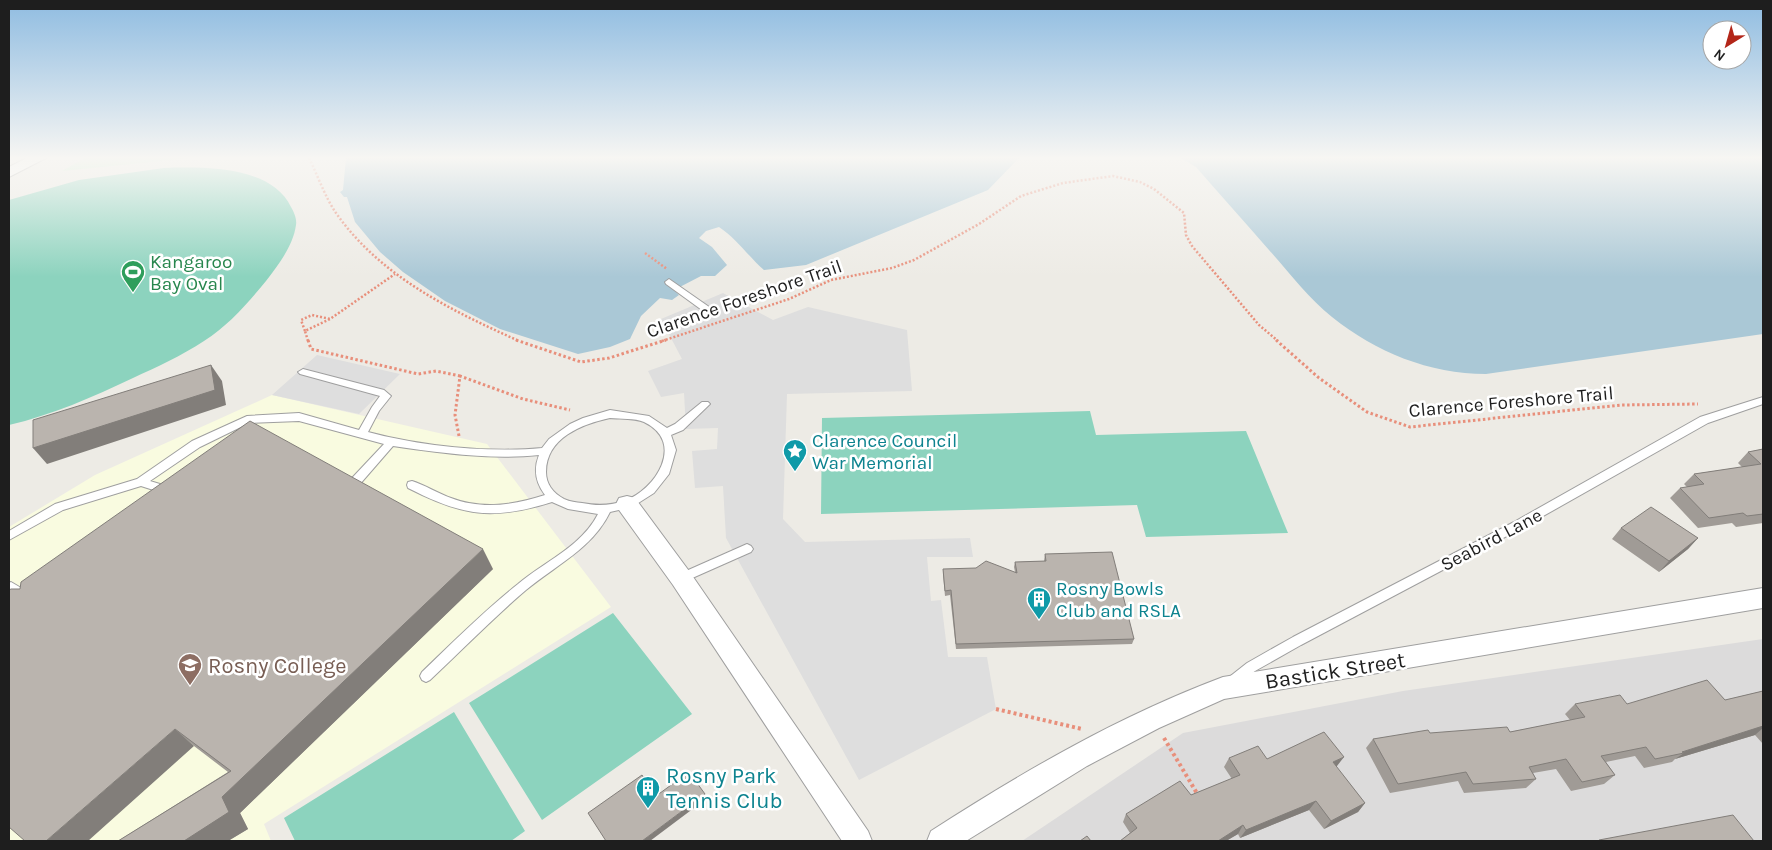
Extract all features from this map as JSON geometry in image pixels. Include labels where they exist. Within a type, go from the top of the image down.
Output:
[{"type":"street","points":[[616,506],[682,578],[858,841]]},
{"type":"street","name":"Bastick Street","points":[[941,841],[1009,796],[1152,718],[1223,688],[1763,598]]},
{"type":"lane","points":[[669,282],[709,311]]},
{"type":"lane","points":[[303,372],[381,392],[386,396],[375,409],[362,434]]},
{"type":"lane","name":"Seabird Lane","points":[[1223,688],[1251,667],[1518,525],[1704,420],[1763,400]]},
{"type":"lane","points":[[665,433],[685,422],[705,404]]},
{"type":"lane","points":[[426,676],[523,586],[593,531],[602,519],[616,506],[652,490],[668,469],[672,454],[665,433],[654,423],[639,416],[610,414],[591,418],[563,432],[546,450],[542,463],[541,478],[553,497],[576,508],[616,506]]},
{"type":"lane","points":[[9,536],[59,507],[140,482],[196,444],[247,420],[299,417],[391,442],[462,451],[514,454],[546,450]]},
{"type":"lane","points":[[356,481],[391,442]]},
{"type":"lane","points":[[140,482],[177,494]]},
{"type":"lane","points":[[412,485],[457,506],[491,511],[531,505],[553,497]]},
{"type":"lane","points":[[682,578],[747,549]]},
{"type":"lane","points":[[9,589],[11,587],[35,603]]},
{"type":"path","name":"Clarence Foreshore Trail","points":[[328,198],[335,212],[366,250],[395,274],[446,307],[487,328],[562,357],[581,362],[594,361],[721,323],[789,299],[831,280],[892,268],[914,260],[979,224],[1018,198]]},
{"type":"path","name":"Clarence Foreshore Trail","points":[[1166,198],[1184,213],[1186,235],[1192,246],[1259,325],[1319,378],[1367,412],[1410,427],[1621,405],[1698,404],[1740,407]]},
{"type":"path","points":[[305,331],[330,319],[395,274]]},
{"type":"path","points":[[330,319],[312,315],[301,320],[311,350],[418,374],[436,371],[460,376],[524,399],[574,411],[591,418]]},
{"type":"path","points":[[460,376],[455,415],[462,451]]},
{"type":"path","points":[[996,709],[1089,730],[1105,744]]},
{"type":"path","points":[[1152,718],[1201,801]]},
{"type":"shaded area","points":[[723,293],[773,320],[808,307],[907,330],[912,391],[787,394],[783,519],[805,542],[970,538],[973,557],[927,557],[931,601],[941,600],[948,657],[987,657],[996,709],[859,780],[726,538],[723,486],[695,488],[692,451],[717,449],[718,428],[686,429],[684,393],[661,397],[648,371],[682,359],[661,319]]},
{"type":"shaded area","points":[[317,355],[400,374],[359,414],[272,395]]},
{"type":"shaded area","name":"Rosny College","points":[[272,395],[487,444],[611,607],[264,824],[271,841],[9,841],[9,527],[95,475]]},
{"type":"shaded area","points":[[1763,639],[1763,841],[1022,841],[1183,733],[1403,691]]},
{"type":"green space","name":"Kangaroo Bay Oval","points":[[17,198],[284,198],[294,213],[296,225],[292,240],[276,268],[237,314],[213,335],[178,356],[88,399],[57,411],[9,425],[9,200]]},
{"type":"green space","points":[[1090,411],[1096,435],[1246,431],[1288,533],[1146,537],[1137,505],[821,514],[822,418]]},
{"type":"green space","points":[[613,613],[692,714],[542,820],[469,703]]},
{"type":"green space","points":[[454,712],[525,831],[511,841],[295,841],[284,818]]},
{"type":"water","points":[[347,198],[969,198],[806,265],[764,270],[719,227],[706,231],[699,238],[712,247],[727,265],[715,276],[701,276],[674,290],[679,295],[672,300],[660,298],[641,316],[630,339],[610,347],[578,354],[500,329],[445,301],[403,272],[380,252],[355,222]]},
{"type":"water","points":[[1223,198],[1763,198],[1763,334],[1486,374],[1465,373],[1444,370],[1404,359],[1367,341],[1323,310]]},
{"type":"building","points":[[211,365],[215,390],[33,448],[33,420]]},
{"type":"building","name":"Rosny College","points":[[250,421],[483,549],[222,797],[229,812],[184,841],[118,841],[231,771],[175,729],[46,841],[25,841],[9,827],[9,590],[20,589],[21,582]]},
{"type":"building","points":[[1763,449],[1763,514],[1747,516],[1743,513],[1709,518],[1680,488],[1704,484],[1694,474],[1761,464],[1748,452]]},
{"type":"building","points":[[1651,507],[1698,538],[1669,561],[1621,528]]},
{"type":"building","name":"Rosny Bowls Club and RSLA","points":[[1112,552],[1134,639],[956,644],[951,590],[945,591],[943,569],[976,568],[986,561],[1017,573],[1015,562],[1046,561],[1045,554]]},
{"type":"building","points":[[1707,680],[1725,700],[1763,691],[1763,726],[1682,752],[1684,753],[1655,759],[1646,747],[1601,756],[1615,775],[1582,782],[1566,759],[1529,767],[1536,779],[1473,784],[1466,772],[1398,784],[1373,739],[1428,730],[1430,733],[1507,727],[1510,732],[1585,717],[1575,704],[1620,695],[1627,704]]},
{"type":"building","points":[[1324,732],[1344,757],[1333,762],[1365,803],[1331,821],[1316,801],[1246,830],[1243,825],[1218,841],[1120,841],[1137,828],[1126,814],[1180,781],[1191,795],[1240,775],[1229,758],[1258,746],[1267,759]]},
{"type":"building","name":"Rosny Park Tennis Club","points":[[689,772],[705,794],[642,841],[606,841],[588,813],[642,775],[656,796]]},
{"type":"building","points":[[1733,815],[1754,841],[1599,840]]},
{"type":"building","points":[[1087,836],[1091,841],[1080,841]]},
{"type":"place","name":"Kangaroo Bay Oval","points":[[133,293]]},
{"type":"place","name":"Clarence Council War Memorial","points":[[795,472]]},
{"type":"place","name":"Rosny Bowls Club and RSLA","points":[[1039,620]]},
{"type":"place","name":"Rosny College","points":[[190,686]]},
{"type":"place","name":"Rosny Park Tennis Club","points":[[648,809]]}]
